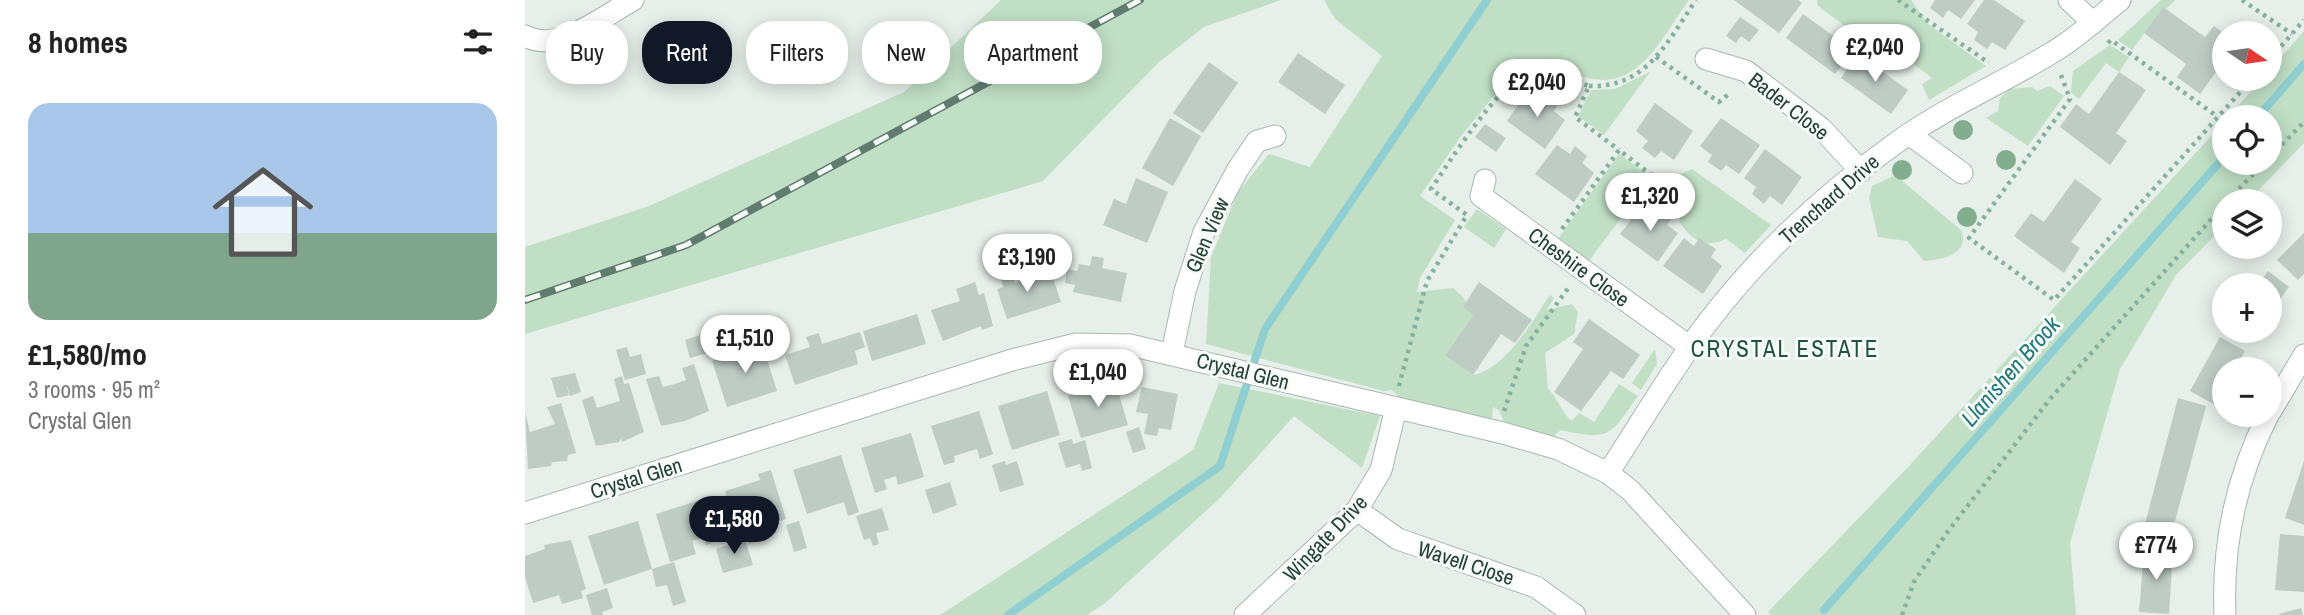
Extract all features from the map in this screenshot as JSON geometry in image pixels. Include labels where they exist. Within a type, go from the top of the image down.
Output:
[{"type":"street","points":[[525,36],[544,42],[560,40],[633,0]]},
{"type":"street","points":[[2069,0],[2093,23]]},
{"type":"street","name":"Trenchard Drive","points":[[1608,473],[1691,346],[1755,266],[1861,171],[1909,134],[1964,99],[2051,53],[2120,0]]},
{"type":"street","name":"Bader Close","points":[[1706,59],[1746,71],[1821,128],[1861,171]]},
{"type":"street","points":[[1909,134],[1962,173]]},
{"type":"street","name":"Glen View","points":[[1172,354],[1185,291],[1204,232],[1238,169],[1257,141],[1275,135]]},
{"type":"street","name":"Cheshire Close","points":[[1485,180],[1481,196],[1691,346]]},
{"type":"street","name":"Crystal Glen","points":[[525,513],[1049,349],[1105,343],[1172,354],[1272,378],[1397,401],[1558,449],[1608,473],[1651,509],[1745,615]]},
{"type":"street","points":[[2282,391],[2304,355]]},
{"type":"street","name":"Wingate Drive","points":[[1245,615],[1357,510],[1381,470],[1397,401]]},
{"type":"street","points":[[2225,615],[2224,575],[2232,513],[2245,467],[2263,427]]},
{"type":"street","name":"Wavell Close","points":[[1357,510],[1398,539],[1514,578],[1557,599],[1575,615]]},
{"type":"path","points":[[1397,401],[1427,281],[1467,215],[1431,189],[1467,136],[1513,80],[1534,71],[1589,86],[1623,82],[1643,71],[1696,0]]},
{"type":"path","points":[[1898,0],[1993,66]]},
{"type":"path","points":[[2242,0],[2292,34]]},
{"type":"path","points":[[2282,45],[2304,20]]},
{"type":"path","points":[[2101,48],[2111,40],[2212,113]]},
{"type":"path","points":[[1655,57],[1719,102],[1737,90]]},
{"type":"path","points":[[2061,75],[2070,99],[1969,238],[2054,300],[2212,124]]},
{"type":"path","points":[[1589,86],[1575,117],[1658,180]]},
{"type":"path","points":[[2229,105],[2241,91]]},
{"type":"path","points":[[2282,145],[2304,122]]},
{"type":"path","points":[[1558,235],[1619,150]]},
{"type":"path","points":[[2239,189],[2253,175]]},
{"type":"path","points":[[1902,615],[1914,582],[1946,534],[2050,399],[2212,219]]},
{"type":"path","points":[[1501,418],[1526,346],[1574,281]]},
{"type":"green space","points":[[1001,0],[1281,0],[1204,27],[1158,63],[1043,181],[525,334],[525,247],[649,206],[904,92],[912,84],[950,84],[950,48],[964,35],[964,84],[1102,84],[1102,21],[979,21]]},
{"type":"green space","points":[[1324,0],[1689,0],[1644,62],[1615,78],[1596,79],[1546,66],[1517,68],[1461,136],[1420,196],[1455,220],[1420,278],[1417,292],[1453,288],[1463,297],[1473,315],[1445,356],[1473,375],[1485,371],[1507,354],[1550,295],[1554,298],[1547,310],[1572,304],[1578,312],[1574,334],[1545,353],[1548,389],[1572,421],[1579,413],[1594,422],[1619,384],[1638,396],[1621,420],[1607,432],[1590,435],[1561,430],[1551,438],[1506,427],[1499,410],[1493,407],[1492,420],[1403,401],[1392,390],[1384,391],[1206,344],[1211,257],[1238,192],[1269,154],[1310,167],[1382,56],[1335,19]]},
{"type":"green space","points":[[1817,0],[1911,0],[1928,24],[1986,66],[1929,100],[1922,84],[1932,78],[1911,62],[1893,62],[1818,6]]},
{"type":"green space","points":[[2161,0],[2175,0],[2166,9],[2163,7],[2132,50],[2118,40]]},
{"type":"green space","points":[[2304,31],[2304,143],[2282,166],[2282,105],[2239,105],[2251,91],[2282,91],[2282,56]]},
{"type":"green space","points":[[2110,45],[2129,57],[2119,72],[2106,63],[2079,99],[2071,92],[2073,71]]},
{"type":"green space","points":[[1650,72],[1604,135],[1578,116],[1591,90],[1615,89]]},
{"type":"green space","points":[[2050,86],[2064,96],[2028,146],[1986,118],[1998,111],[2000,98],[2010,89],[2032,87],[2037,91]]},
{"type":"green space","points":[[2212,135],[2212,175],[2273,175],[2260,189],[2212,189],[2212,238],[2176,275],[2120,369],[2070,543],[2076,615],[1771,615],[1768,612],[1909,466]]},
{"type":"green space","points":[[1619,154],[1651,177],[1589,261],[1558,239]]},
{"type":"green space","points":[[1692,169],[1771,225],[1745,253],[1726,239],[1711,243],[1699,241],[1688,233],[1679,221],[1682,207],[1664,193],[1661,183]]},
{"type":"green space","points":[[1895,175],[1961,230],[1962,245],[1953,254],[1924,261],[1907,241],[1878,237],[1869,198],[1872,186]]},
{"type":"green space","points":[[1477,209],[1506,229],[1494,248],[1464,227]]},
{"type":"green space","points":[[1655,349],[1657,364],[1641,390],[1632,383]]},
{"type":"green space","points":[[1219,383],[1380,416],[1362,468],[1294,416],[1220,498],[1104,604],[1087,615],[940,615],[1193,450]]},
{"type":"building","points":[[1734,0],[1798,0],[1802,3],[1779,33]]},
{"type":"building","points":[[1935,0],[1975,0],[1961,19],[1948,10],[1943,18],[1930,8]]},
{"type":"building","points":[[1984,0],[1994,0],[2025,21],[2005,50],[1992,42],[1987,49],[1974,40],[1978,32],[1967,24]]},
{"type":"building","points":[[2163,7],[2205,37],[2212,28],[2212,78],[2200,94],[2177,77],[2186,64],[2144,33]]},
{"type":"building","points":[[1803,14],[1853,50],[1835,74],[1786,38]]},
{"type":"building","points":[[1740,17],[1759,30],[1749,42],[1741,36],[1736,43],[1726,36]]},
{"type":"building","points":[[1298,53],[1345,85],[1325,114],[1278,82]]},
{"type":"building","points":[[1858,54],[1908,90],[1891,114],[1841,78]]},
{"type":"building","points":[[1209,62],[1238,83],[1203,133],[1173,113]]},
{"type":"building","points":[[2119,72],[2146,90],[2116,133],[2127,141],[2110,165],[2060,127],[2076,104],[2089,114]]},
{"type":"building","points":[[1527,92],[1541,102],[1546,95],[1558,104],[1554,111],[1565,120],[1545,149],[1507,121]]},
{"type":"building","points":[[1655,103],[1693,131],[1674,160],[1661,151],[1655,158],[1642,148],[1648,141],[1636,131]]},
{"type":"building","points":[[1170,118],[1201,136],[1173,186],[1142,168]]},
{"type":"building","points":[[1721,118],[1760,145],[1739,174],[1726,165],[1721,171],[1708,162],[1712,155],[1700,146]]},
{"type":"building","points":[[1485,124],[1506,138],[1496,152],[1475,137]]},
{"type":"building","points":[[1557,145],[1570,154],[1575,146],[1587,156],[1582,163],[1594,173],[1574,202],[1535,174]]},
{"type":"building","points":[[1765,149],[1802,177],[1782,205],[1770,196],[1764,204],[1752,194],[1756,187],[1744,178]]},
{"type":"building","points":[[1136,178],[1168,192],[1147,243],[1103,225],[1114,199],[1126,204]]},
{"type":"building","points":[[2075,179],[2102,199],[2071,242],[2080,248],[2064,273],[2014,236],[2031,213],[2044,222]]},
{"type":"building","points":[[1641,207],[1654,215],[1659,209],[1672,218],[1667,225],[1678,233],[1658,262],[1620,234]]},
{"type":"building","points":[[2304,233],[2304,274],[2298,280],[2277,260],[2282,259],[2282,255]]},
{"type":"building","points":[[1684,238],[1694,246],[1699,238],[1716,249],[1711,257],[1722,266],[1703,294],[1663,266]]},
{"type":"building","points":[[1092,256],[1104,258],[1102,268],[1127,273],[1121,302],[1073,292],[1075,285],[1065,283],[1067,269],[1077,271],[1079,264],[1090,266]]},
{"type":"building","points":[[1034,271],[1036,277],[1051,272],[1061,302],[1007,319],[997,289],[1003,287],[1000,276],[1011,272],[1015,283],[1025,279],[1024,274]]},
{"type":"building","points":[[975,282],[979,295],[984,293],[993,326],[982,330],[981,326],[943,341],[931,310],[960,301],[956,289]]},
{"type":"building","points":[[1479,282],[1532,320],[1515,343],[1501,334],[1473,375],[1445,356],[1473,315],[1463,307]]},
{"type":"building","points":[[2282,282],[2289,287],[2282,297]]},
{"type":"building","points":[[917,314],[926,344],[872,361],[863,331]]},
{"type":"building","points":[[1589,319],[1640,355],[1623,379],[1611,371],[1581,411],[1554,392],[1583,349],[1573,342]]},
{"type":"building","points":[[776,322],[782,341],[772,344],[766,325]]},
{"type":"building","points":[[860,332],[865,347],[855,351],[858,364],[795,385],[785,355],[810,347],[806,337],[819,333],[822,344]]},
{"type":"building","points":[[706,333],[711,352],[690,358],[685,340]]},
{"type":"building","points":[[761,340],[777,391],[727,407],[712,361]]},
{"type":"building","points":[[2217,343],[2231,343],[2245,351],[2242,357],[2212,357],[2212,403],[2190,391]]},
{"type":"building","points":[[627,347],[630,357],[641,354],[646,374],[625,380],[616,350]]},
{"type":"building","points":[[694,364],[709,411],[685,421],[661,426],[646,379],[659,376],[663,387],[675,384],[686,380],[682,368]]},
{"type":"building","points":[[575,373],[581,392],[570,396],[565,380],[569,395],[557,398],[551,378]]},
{"type":"building","points":[[622,376],[624,384],[629,383],[644,432],[622,442],[621,438],[619,442],[596,446],[582,400],[593,396],[597,408],[620,401],[614,379]]},
{"type":"building","points":[[1114,377],[1128,425],[1081,438],[1068,396],[1107,384],[1105,380]]},
{"type":"building","points":[[1142,387],[1178,394],[1171,430],[1159,428],[1157,436],[1144,434],[1148,414],[1136,412]]},
{"type":"building","points":[[1047,391],[1060,435],[1012,450],[998,406]]},
{"type":"building","points":[[2178,398],[2206,406],[2168,547],[2141,539]]},
{"type":"building","points":[[561,403],[576,453],[568,455],[567,461],[528,469],[525,412],[530,432],[555,424],[547,407]]},
{"type":"building","points":[[979,411],[993,454],[980,459],[977,449],[954,456],[955,462],[944,465],[931,426]]},
{"type":"building","points":[[1139,427],[1146,449],[1133,453],[1126,432]]},
{"type":"building","points":[[911,433],[924,477],[898,485],[896,476],[884,480],[887,489],[875,493],[861,448]]},
{"type":"building","points":[[1072,439],[1073,444],[1085,440],[1092,468],[1082,471],[1080,464],[1066,468],[1058,443]]},
{"type":"building","points":[[841,455],[859,512],[848,516],[844,502],[807,514],[793,470]]},
{"type":"building","points":[[1005,461],[1006,465],[1017,461],[1024,485],[1000,492],[992,465]]},
{"type":"building","points":[[2304,461],[2304,525],[2285,518]]},
{"type":"building","points":[[771,470],[786,519],[763,526],[766,538],[749,544],[745,532],[738,533],[725,491],[760,480],[758,474]]},
{"type":"building","points":[[950,482],[957,505],[933,514],[925,490]]},
{"type":"building","points":[[706,498],[717,541],[706,545],[704,537],[692,541],[696,554],[670,562],[656,514]]},
{"type":"building","points":[[882,508],[889,530],[876,533],[879,544],[873,546],[870,538],[864,540],[856,516]]},
{"type":"building","points":[[638,521],[652,569],[604,585],[588,536]]},
{"type":"building","points":[[799,521],[807,548],[794,552],[786,525]]},
{"type":"building","points":[[2280,534],[2304,536],[2304,592],[2275,590]]},
{"type":"building","points":[[745,539],[753,565],[723,573],[716,549]]},
{"type":"building","points":[[571,540],[586,589],[581,591],[583,598],[562,604],[559,595],[533,603],[525,577],[525,556],[545,549],[544,545]]},
{"type":"building","points":[[2144,550],[2173,552],[2169,614],[2139,612]]},
{"type":"building","points":[[674,562],[686,602],[673,606],[667,585],[656,587],[652,569]]},
{"type":"building","points":[[607,588],[613,608],[602,612],[603,615],[592,615],[586,595]]},
{"type":"building","points":[[2301,608],[2303,615],[2279,615],[2279,614]]},
{"type":"waterway","points":[[1008,615],[1220,466],[1265,329],[1487,0]]},
{"type":"waterway","name":"Llanishen Brook","points":[[2268,105],[2304,64]]},
{"type":"waterway","name":"Llanishen Brook","points":[[1824,610],[2212,171]]},
{"type":"railway","points":[[525,300],[686,245],[1140,0]]},
{"type":"district","name":"CRYSTAL ESTATE","points":[[1785,348]]}]
